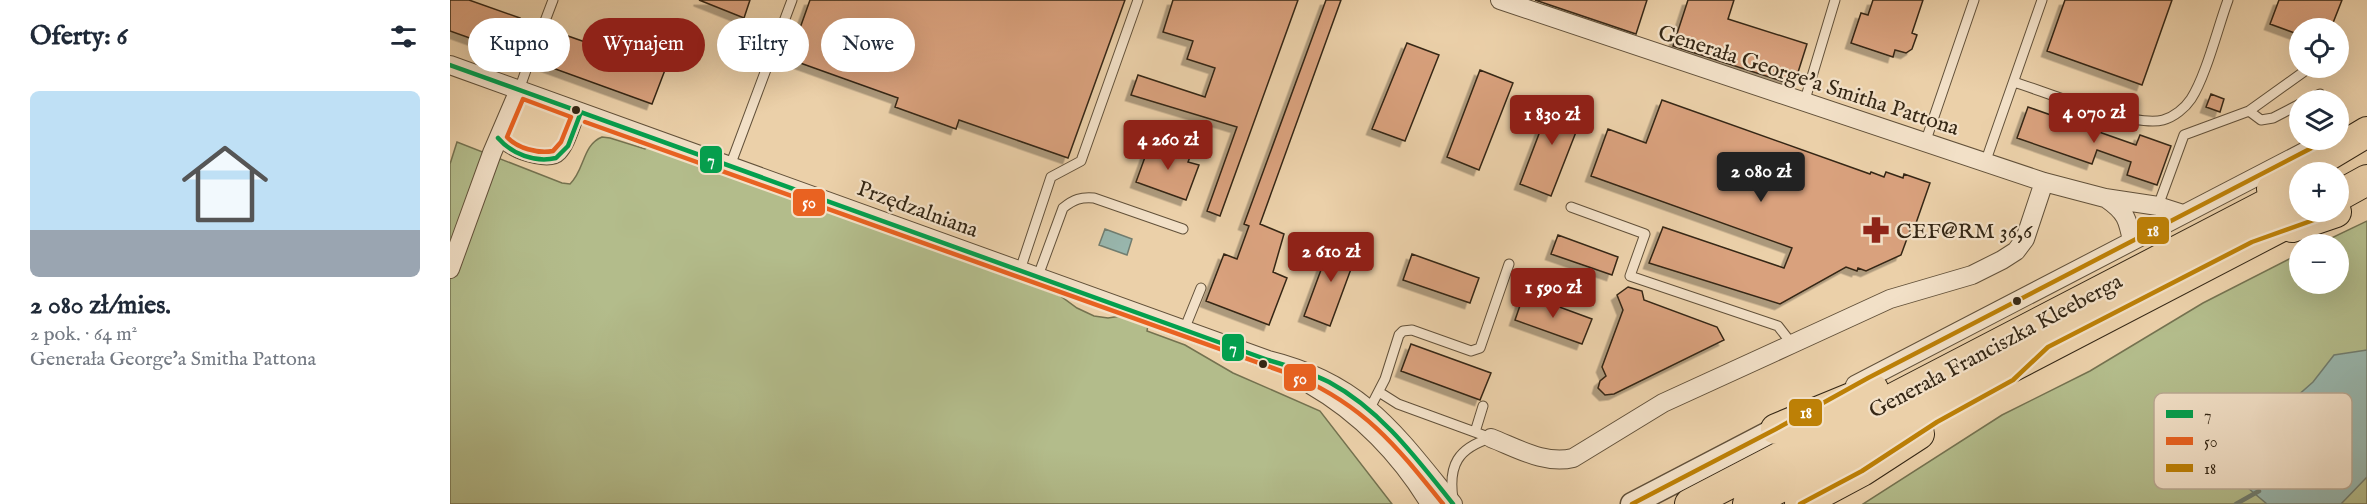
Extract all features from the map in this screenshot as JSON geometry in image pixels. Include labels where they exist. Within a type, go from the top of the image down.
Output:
[{"type":"highway","points":[[2187,228],[2256,198],[2367,132]]},
{"type":"highway","points":[[2349,162],[2367,153]]},
{"type":"highway","points":[[2349,190],[2367,180]]},
{"type":"highway","name":"Generała Franciszka Kleeberga","points":[[1748,504],[2037,338],[2187,228],[2289,191]]},
{"type":"highway","points":[[2349,207],[2367,200]]},
{"type":"highway","name":"Generała Franciszka Kleeberga","points":[[1690,504],[2037,338],[2252,242],[2290,222]]},
{"type":"highway","points":[[2252,242],[2307,222]]},
{"type":"highway","points":[[1776,429],[1904,376],[2037,338]]},
{"type":"highway","points":[[1800,504],[1862,471],[1937,422],[2013,380],[2037,338]]},
{"type":"street","name":"Generała George'a Smitha Pattona","points":[[1509,1],[1804,103],[2044,182],[2105,198],[2158,206],[2187,228]]},
{"type":"street","name":"Przędzalniana","points":[[450,65],[1184,330],[1318,375],[1335,385],[1391,428],[1454,504]]},
{"type":"street","points":[[450,269],[498,138],[519,90]]},
{"type":"street","points":[[2349,129],[2367,121]]},
{"type":"street","points":[[1632,504],[2132,241],[2187,228],[2311,150]]},
{"type":"street","points":[[1483,435],[1546,460],[1573,458],[1663,404],[1792,344],[1890,299],[1972,275],[2002,260],[2016,251],[2025,239],[2044,182]]},
{"type":"street","name":"Generała George'a Smitha Pattona","points":[[2105,198],[2119,207],[2128,220],[2132,241]]},
{"type":"street","name":"Przędzalniana","points":[[1268,360],[1329,396],[1365,424],[1405,469],[1430,504]]},
{"type":"lane","points":[[546,18],[553,0]]},
{"type":"lane","points":[[730,166],[792,0]]},
{"type":"lane","points":[[1020,270],[1051,177],[1082,161],[1138,0]]},
{"type":"lane","points":[[1804,103],[1835,0]]},
{"type":"lane","points":[[1925,143],[1974,0]]},
{"type":"lane","points":[[1985,163],[2042,0]]},
{"type":"lane","points":[[2014,82],[2133,121],[2162,120],[2182,110],[2192,98],[2228,0]]},
{"type":"lane","points":[[519,90],[526,72]]},
{"type":"lane","points":[[2158,206],[2184,135],[2249,111],[2295,78]]},
{"type":"lane","points":[[2249,111],[2261,120],[2273,118],[2289,110]]},
{"type":"lane","points":[[498,138],[507,148],[547,162],[559,158],[564,151],[581,112]]},
{"type":"lane","points":[[1038,276],[1063,208],[1071,201],[1081,197],[1094,198],[1183,229]]},
{"type":"lane","points":[[1571,207],[1645,234],[1630,276],[1778,326],[1792,344]]},
{"type":"lane","points":[[1369,410],[1379,392],[1399,335],[1403,331],[1412,330],[1471,351],[1480,348],[1509,264]]},
{"type":"lane","points":[[1184,330],[1201,288]]},
{"type":"lane","points":[[1379,392],[1398,404],[1483,435]]},
{"type":"lane","points":[[1483,406],[1483,435]]},
{"type":"lane","points":[[1454,504],[1450,480],[1461,456],[1483,435]]},
{"type":"green space","points":[[602,137],[645,149],[648,147],[1059,295],[1077,308],[1094,316],[1108,318],[1121,316],[1148,325],[1147,331],[1185,345],[1233,373],[1320,411],[1392,504],[450,504],[450,164],[457,142],[562,183],[570,184],[579,172],[591,146]]},
{"type":"green space","points":[[2367,221],[2367,504],[1863,504],[2002,415],[2090,371],[2203,303],[2289,259],[2289,294],[2349,294],[2349,234],[2340,234]]},
{"type":"water","points":[[1105,229],[1132,239],[1127,255],[1099,245]]},
{"type":"water","points":[[2367,350],[2367,477],[2341,504],[2267,504],[2249,489],[2352,489],[2352,393],[2300,393],[2313,382],[2334,355]]},
{"type":"building","points":[[450,0],[469,0],[520,18],[468,18],[468,37],[450,31]]},
{"type":"building","points":[[699,0],[750,0],[744,18]]},
{"type":"building","points":[[810,0],[1125,0],[1068,158],[959,120],[956,129],[895,107],[898,98],[825,72],[915,72],[915,18],[821,18],[821,70],[809,66],[809,18],[804,18]]},
{"type":"building","points":[[1173,0],[1298,0],[1220,216],[1207,211],[1237,127],[1131,95],[1138,75],[1205,97],[1215,68],[1187,59],[1193,41],[1163,32]]},
{"type":"building","points":[[1326,0],[1341,0],[1260,224],[1284,234],[1273,272],[1287,278],[1269,325],[1206,301],[1224,254],[1237,259],[1249,226],[1244,224]]},
{"type":"building","points":[[1535,0],[1647,0],[1636,34]]},
{"type":"building","points":[[1688,0],[1734,0],[1728,19],[1807,44],[1794,85],[1673,46]]},
{"type":"building","points":[[1873,0],[1923,0],[1912,33],[1917,35],[1912,49],[1906,53],[1895,50],[1893,57],[1851,43],[1861,13],[1868,15]]},
{"type":"building","points":[[2065,0],[2172,0],[2142,85],[2047,51]]},
{"type":"building","points":[[2279,0],[2342,0],[2335,18],[2289,18],[2289,31],[2270,24]]},
{"type":"building","points":[[570,37],[582,41],[582,72],[664,72],[652,104],[564,72],[570,72]]},
{"type":"building","points":[[1407,43],[1439,55],[1405,141],[1372,129]]},
{"type":"building","points":[[1480,70],[1513,83],[1479,170],[1447,157]]},
{"type":"building","points":[[2211,94],[2224,99],[2220,112],[2206,107]]},
{"type":"building","points":[[1553,97],[1585,109],[1551,196],[1520,184]]},
{"type":"building","points":[[1662,100],[1870,174],[1871,172],[1884,177],[1886,172],[1903,178],[1904,174],[1930,183],[1915,226],[1912,225],[1901,255],[1866,271],[1846,267],[1780,304],[1649,263],[1663,227],[1784,268],[1792,248],[1591,176],[1608,129],[1646,143]]},
{"type":"building","points":[[2028,107],[2136,145],[2140,135],[2171,146],[2157,185],[2127,175],[2131,162],[2097,150],[2092,164],[2017,138]]},
{"type":"building","points":[[1162,142],[1192,152],[1188,162],[1199,165],[1186,200],[1136,182],[1149,146],[1159,151]]},
{"type":"building","points":[[1558,235],[1618,257],[1612,275],[1551,254]]},
{"type":"building","points":[[1332,240],[1358,250],[1330,326],[1304,316]]},
{"type":"building","points":[[1412,254],[1479,278],[1470,303],[1403,280]]},
{"type":"building","points":[[1628,287],[1642,291],[1644,300],[1717,327],[1724,340],[1614,394],[1605,395],[1598,388],[1600,381],[1606,376],[1602,367],[1623,310],[1617,295]]},
{"type":"building","points":[[1524,294],[1592,319],[1582,344],[1515,320]]},
{"type":"building","points":[[1411,344],[1491,373],[1480,400],[1401,371]]},
{"type":"waterway","points":[[2236,504],[2259,491]]},
{"type":"transit line","name":"7","points":[[450,65],[1321,378],[1348,393],[1382,421],[1412,453],[1453,504]]},
{"type":"transit line","name":"50","points":[[523,99],[571,117],[561,142],[553,151],[541,152],[528,149],[507,137],[523,99]]},
{"type":"transit line","name":"7","points":[[498,138],[510,149],[524,156],[540,159],[556,158],[568,146],[581,112]]},
{"type":"transit line","name":"50","points":[[585,122],[1298,377],[1322,389],[1362,416],[1411,464],[1443,504]]},
{"type":"transit line","name":"18","points":[[1632,504],[1868,378],[2308,150]]},
{"type":"transit line","name":"18","points":[[1800,504],[1862,471],[1937,422],[2013,380],[2048,347],[2252,242],[2308,222]]},
{"type":"place","name":"CEF@RM 36,6","points":[[1876,230]]}]
